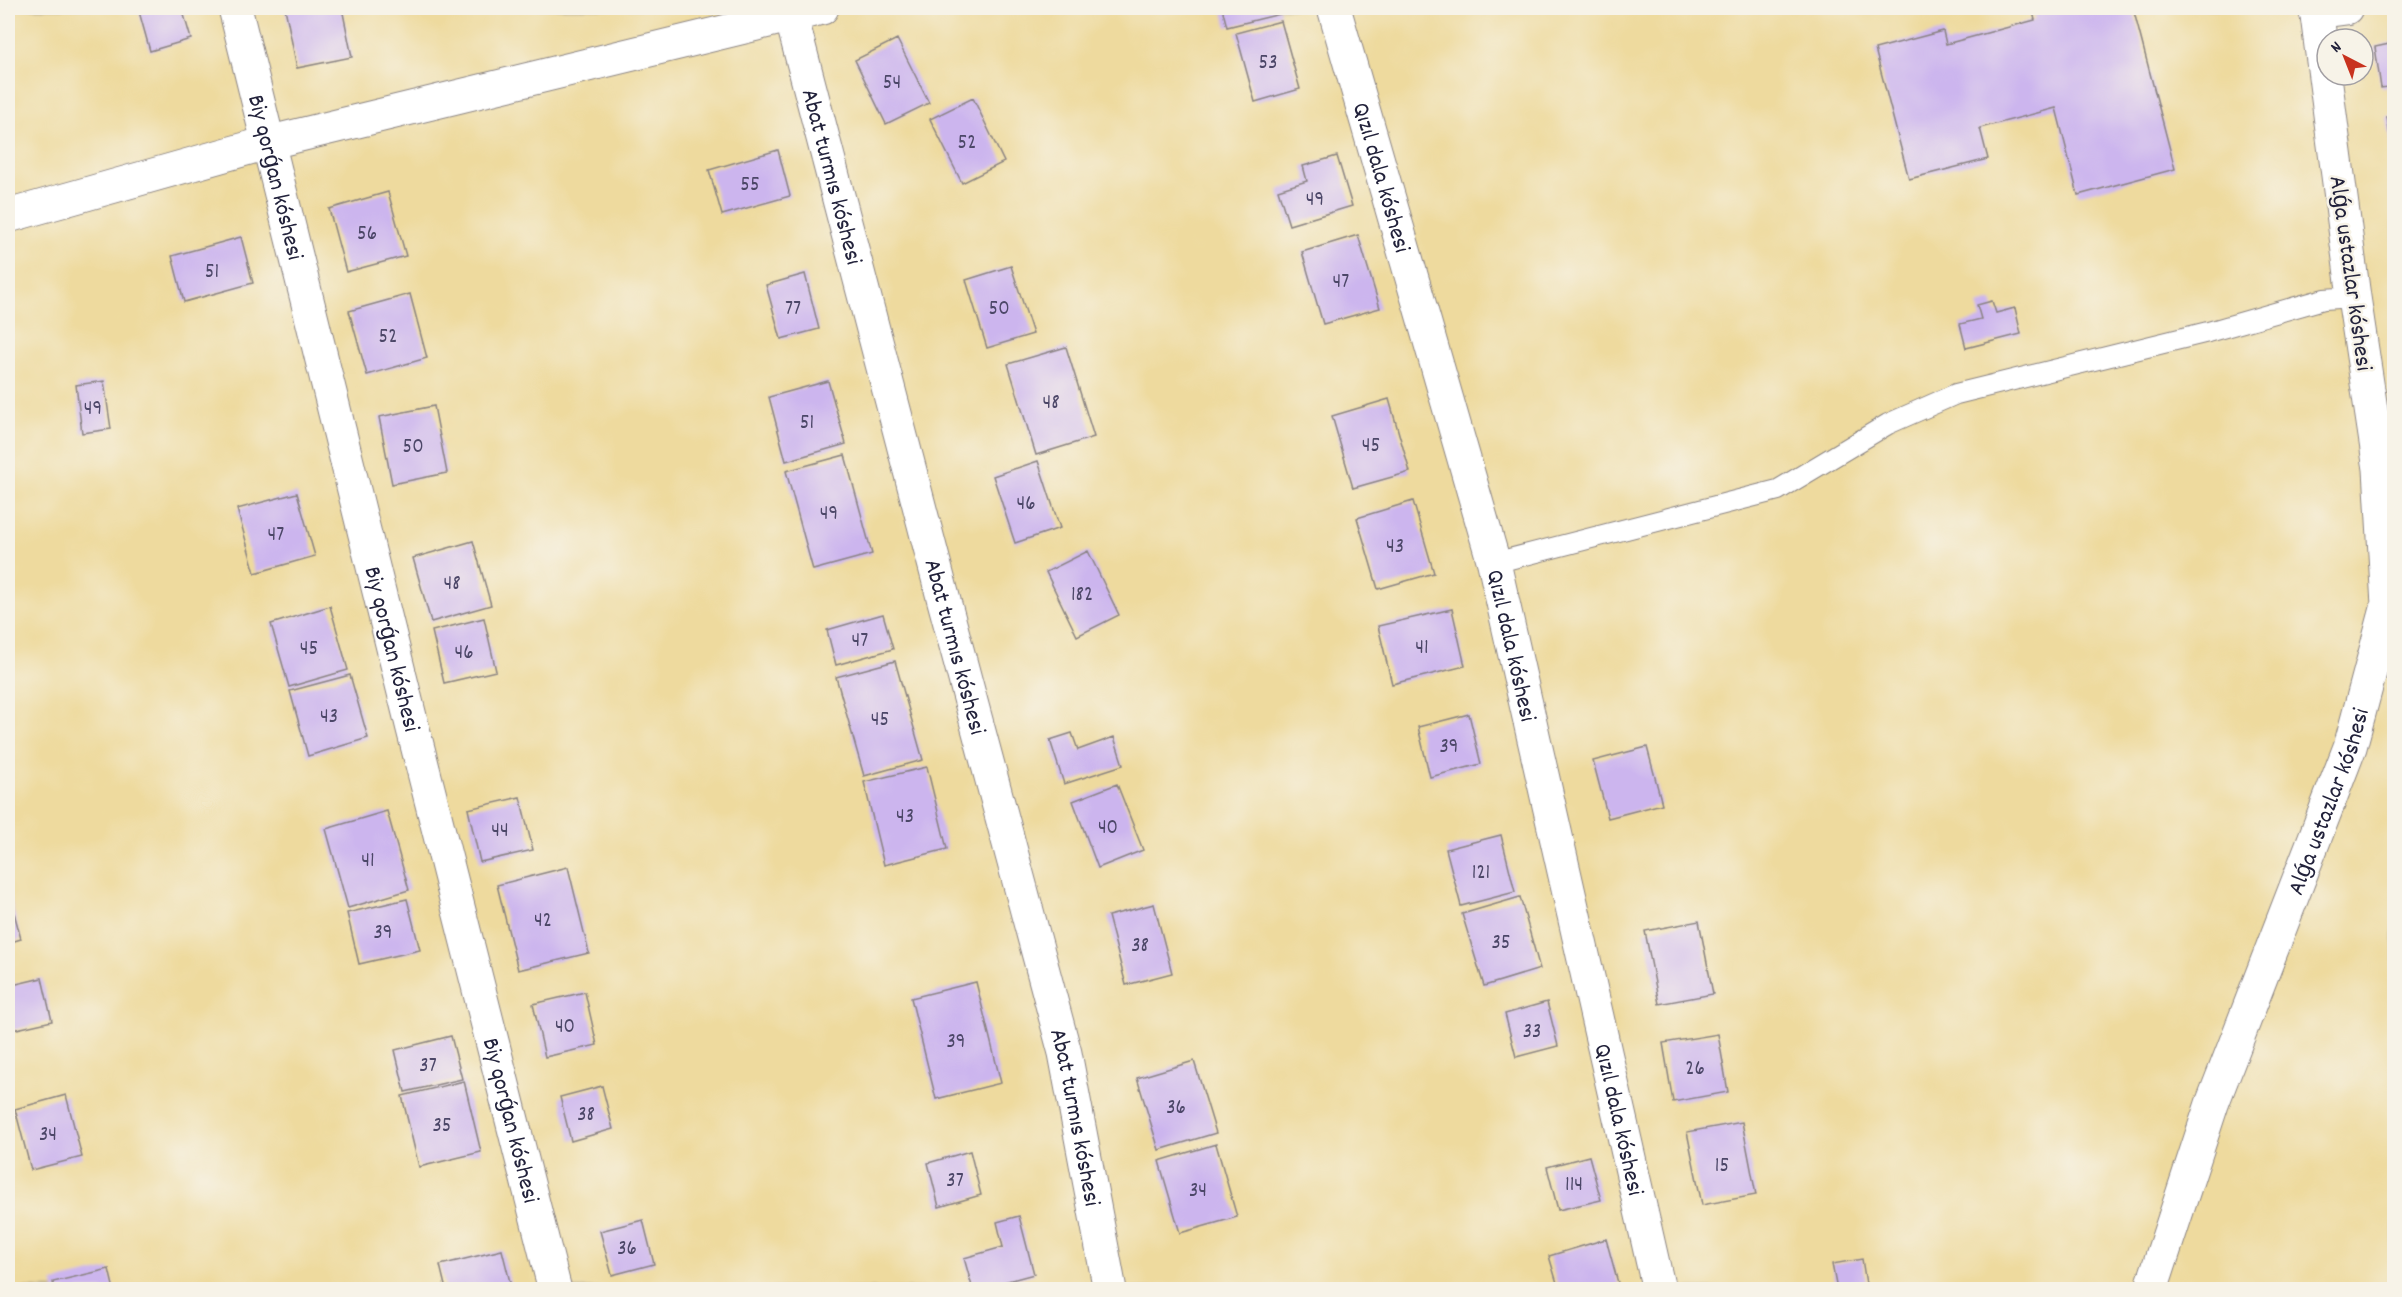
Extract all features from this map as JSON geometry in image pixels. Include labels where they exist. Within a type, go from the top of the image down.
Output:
[{"type":"street","name":"Biy qorǵan kóshesi","points":[[235,8],[413,729],[555,1290]]},
{"type":"street","name":"Qızıl dala kóshesi","points":[[1334,8],[1494,563],[1659,1290]]},
{"type":"street","name":"Alǵa ustazlar kóshesi","points":[[2151,1290],[2212,1104],[2350,747],[2388,605],[2380,469],[2354,297],[2326,9]]},
{"type":"street","points":[[8,216],[267,143],[801,10]]},
{"type":"street","name":"Abat turmıs kóshesi","points":[[801,10],[944,601],[1065,1053],[1110,1290]]},
{"type":"lane","points":[[1494,563],[1778,490],[1888,424],[1956,394],[2208,332],[2324,298],[2354,297]]},
{"type":"sand","points":[[8,8],[2394,8],[2394,1289],[8,1289]]},
{"type":"building","points":[[138,8],[182,8],[191,39],[150,51]]},
{"type":"building","points":[[285,8],[342,8],[352,57],[297,68]]},
{"type":"building","points":[[1222,8],[1279,8],[1280,14],[1227,27]]},
{"type":"building","points":[[2032,8],[2133,8],[2175,169],[2078,195],[2056,108],[1980,128],[1988,159],[1909,179],[1875,49],[1943,31],[1946,44],[2035,20]]},
{"type":"building","points":[[1281,21],[1300,89],[1255,102],[1236,33]]},
{"type":"building","points":[[897,39],[929,103],[886,124],[855,60]]},
{"type":"building","points":[[2394,43],[2394,86],[2381,88],[2375,47]]},
{"type":"building","points":[[973,98],[1004,162],[962,183],[930,119]]},
{"type":"building","points":[[2394,116],[2394,155],[2393,155],[2387,117]]},
{"type":"building","points":[[778,150],[790,196],[722,215],[709,170]]},
{"type":"building","points":[[1337,156],[1352,206],[1289,225],[1278,190],[1307,181],[1303,166]]},
{"type":"building","points":[[388,192],[406,256],[346,272],[329,209]]},
{"type":"building","points":[[1358,235],[1380,308],[1323,324],[1302,252]]},
{"type":"building","points":[[241,237],[253,283],[184,302],[172,256]]},
{"type":"building","points":[[1011,266],[1033,334],[987,348],[966,280]]},
{"type":"building","points":[[805,274],[819,329],[781,339],[766,285]]},
{"type":"building","points":[[410,294],[427,358],[367,375],[349,311]]},
{"type":"building","points":[[1992,301],[1996,313],[2015,308],[2021,334],[1966,348],[1960,324],[1981,319],[1977,305]]},
{"type":"building","points":[[1066,347],[1094,437],[1036,455],[1008,364]]},
{"type":"building","points":[[104,381],[111,429],[82,433],[76,385]]},
{"type":"building","points":[[828,381],[846,444],[786,461],[769,397]]},
{"type":"building","points":[[1389,399],[1410,472],[1353,488],[1332,416]]},
{"type":"building","points":[[434,406],[447,473],[392,484],[379,417]]},
{"type":"building","points":[[845,455],[872,554],[813,570],[786,471]]},
{"type":"building","points":[[1038,461],[1060,528],[1015,543],[993,476]]},
{"type":"building","points":[[297,493],[315,556],[255,573],[237,509]]},
{"type":"building","points":[[1413,501],[1434,573],[1378,589],[1357,518]]},
{"type":"building","points":[[473,541],[491,605],[431,622],[413,558]]},
{"type":"building","points":[[1088,551],[1119,615],[1077,636],[1046,572]]},
{"type":"building","points":[[330,606],[348,670],[289,687],[271,624]]},
{"type":"building","points":[[1452,609],[1465,666],[1392,684],[1378,626]]},
{"type":"building","points":[[883,614],[893,649],[836,665],[827,630]]},
{"type":"building","points":[[484,618],[496,671],[444,683],[432,631]]},
{"type":"building","points":[[895,661],[923,760],[864,776],[836,677]]},
{"type":"building","points":[[350,675],[368,738],[308,756],[290,691]]},
{"type":"building","points":[[1469,714],[1481,764],[1430,777],[1418,727]]},
{"type":"building","points":[[1072,733],[1078,750],[1114,737],[1123,765],[1064,784],[1050,740]]},
{"type":"building","points":[[1647,747],[1662,804],[1608,818],[1593,761]]},
{"type":"building","points":[[927,767],[947,849],[884,865],[864,782]]},
{"type":"building","points":[[1117,784],[1143,850],[1098,868],[1073,801]]},
{"type":"building","points":[[520,797],[533,850],[480,862],[468,809]]},
{"type":"building","points":[[387,811],[409,890],[348,908],[326,829]]},
{"type":"building","points":[[1501,835],[1515,892],[1461,906],[1446,849]]},
{"type":"building","points":[[568,867],[589,953],[518,970],[497,885]]},
{"type":"building","points":[[8,890],[21,939],[8,943]]},
{"type":"building","points":[[1520,897],[1540,969],[1484,986],[1462,914]]},
{"type":"building","points":[[407,899],[420,950],[359,964],[347,913]]},
{"type":"building","points":[[1154,904],[1172,973],[1126,985],[1108,916]]},
{"type":"building","points":[[1699,921],[1713,994],[1659,1004],[1645,931]]},
{"type":"building","points":[[42,978],[52,1021],[8,1031],[8,986]]},
{"type":"building","points":[[976,982],[1001,1083],[936,1099],[911,998]]},
{"type":"building","points":[[585,992],[597,1045],[545,1057],[533,1004]]},
{"type":"building","points":[[1547,1002],[1558,1046],[1516,1057],[1505,1014]]},
{"type":"building","points":[[1718,1034],[1728,1092],[1673,1102],[1663,1043]]},
{"type":"building","points":[[451,1036],[462,1079],[405,1092],[395,1050]]},
{"type":"building","points":[[1194,1061],[1216,1133],[1159,1150],[1137,1078]]},
{"type":"building","points":[[464,1081],[481,1152],[419,1167],[402,1096]]},
{"type":"building","points":[[602,1086],[613,1129],[571,1141],[560,1097]]},
{"type":"building","points":[[66,1095],[82,1157],[31,1170],[15,1109]]},
{"type":"building","points":[[1742,1122],[1756,1195],[1702,1205],[1687,1132]]},
{"type":"building","points":[[1216,1144],[1237,1217],[1180,1233],[1159,1161]]},
{"type":"building","points":[[970,1151],[981,1195],[939,1207],[928,1163]]},
{"type":"building","points":[[1589,1156],[1601,1200],[1558,1210],[1547,1167]]},
{"type":"building","points":[[1019,1216],[1034,1274],[1004,1282],[1006,1290],[973,1290],[964,1258],[1003,1247],[997,1222]]},
{"type":"building","points":[[643,1220],[654,1264],[612,1275],[600,1231]]},
{"type":"building","points":[[1606,1239],[1620,1290],[1559,1290],[1549,1256]]},
{"type":"building","points":[[502,1250],[512,1290],[446,1290],[440,1265]]},
{"type":"building","points":[[1862,1259],[1867,1290],[1837,1290],[1832,1264]]},
{"type":"building","points":[[109,1269],[114,1290],[54,1290],[53,1282]]}]
